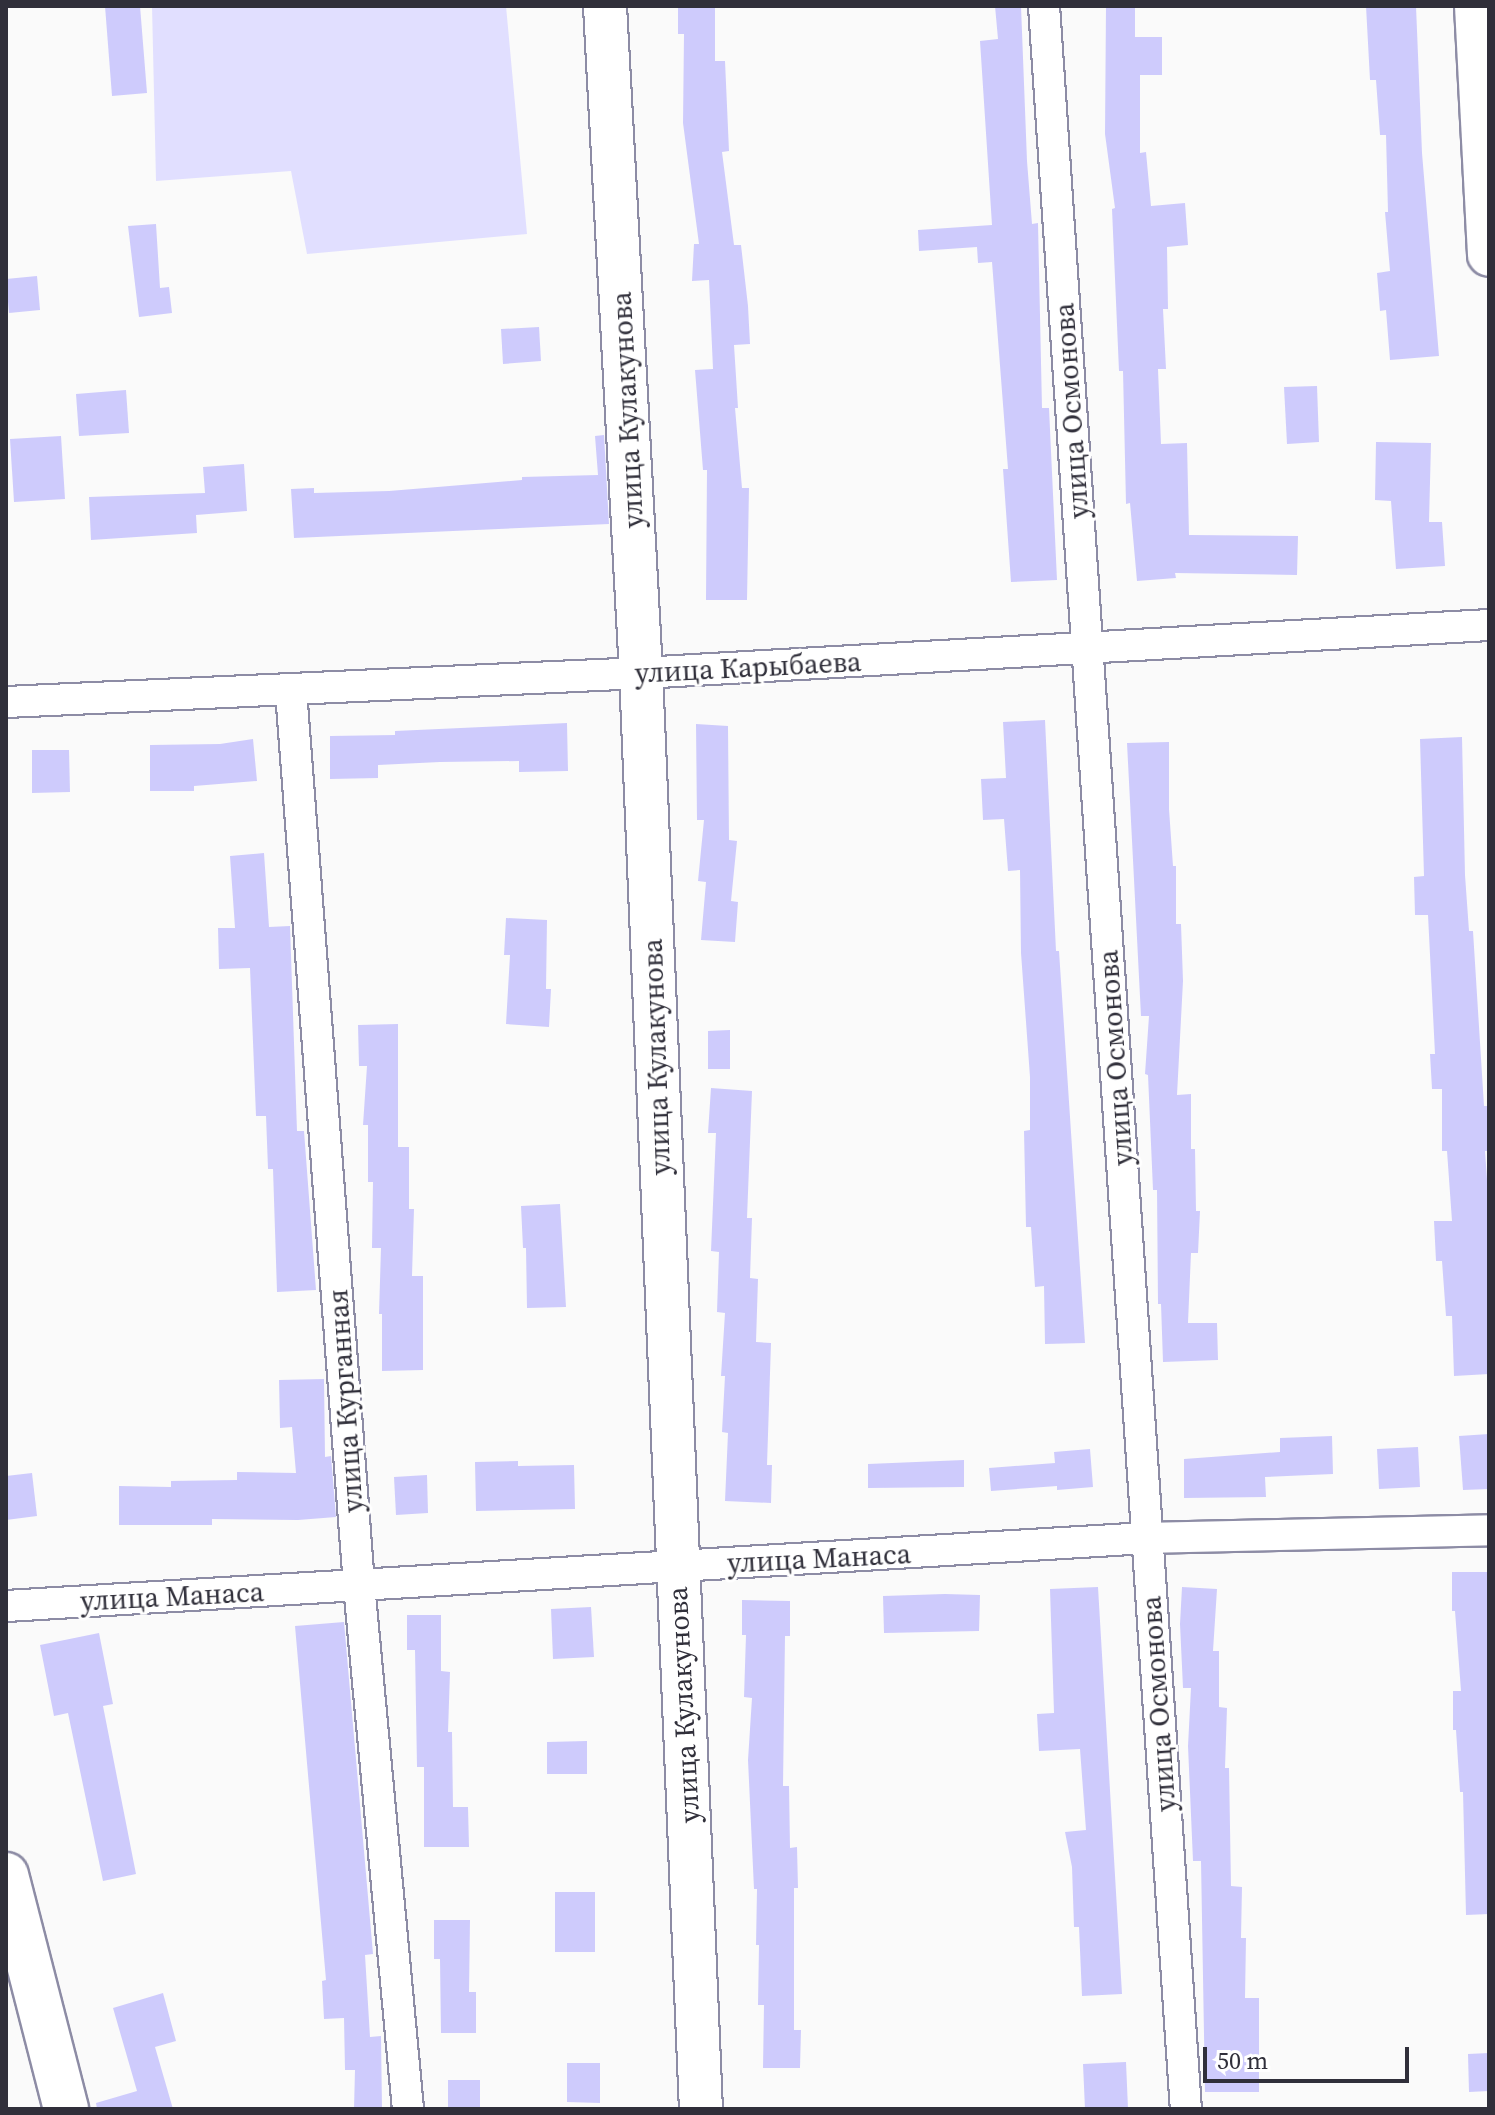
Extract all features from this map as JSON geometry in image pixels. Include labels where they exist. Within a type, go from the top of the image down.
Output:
[{"type":"highway","points":[[6,1875],[66,2109]]},
{"type":"street","name":"улица Кулакунова","points":[[605,6],[641,673],[701,2109]]},
{"type":"street","name":"улица Осмонова","points":[[1044,6],[1186,2109]]},
{"type":"street","points":[[1476,6],[1489,255]]},
{"type":"street","name":"улица Карыбаева","points":[[6,702],[641,673],[1489,625]]},
{"type":"street","name":"улица Курганная","points":[[291,691],[359,1585],[408,2109]]},
{"type":"street","name":"улица Манаса","points":[[6,1606],[1147,1538],[1489,1530]]},
{"type":"shaded area","points":[[152,6],[506,6],[527,234],[307,254],[291,171],[156,181]]},
{"type":"building","points":[[105,6],[140,6],[147,93],[112,96]]},
{"type":"building","points":[[678,6],[715,6],[715,61],[725,61],[729,151],[722,152],[734,245],[741,245],[750,344],[734,345],[738,408],[735,408],[742,488],[749,488],[747,600],[706,600],[707,470],[703,470],[695,370],[713,369],[709,280],[692,281],[694,244],[699,244],[683,123],[684,34],[678,34]]},
{"type":"building","points":[[995,6],[1021,6],[1027,161],[1032,224],[1038,223],[1042,408],[1049,408],[1057,580],[1011,582],[1003,469],[1008,469],[992,262],[978,263],[977,247],[919,251],[918,230],[992,225],[980,41],[998,39]]},
{"type":"building","points":[[1106,6],[1135,6],[1135,37],[1162,37],[1162,75],[1140,75],[1140,153],[1146,152],[1151,206],[1185,203],[1188,245],[1167,247],[1168,309],[1163,309],[1166,369],[1158,369],[1161,444],[1187,443],[1189,535],[1298,536],[1297,575],[1175,573],[1176,578],[1137,581],[1130,503],[1126,504],[1123,371],[1119,371],[1112,209],[1115,208],[1105,134]]},
{"type":"building","points":[[1366,6],[1416,6],[1422,153],[1439,356],[1390,360],[1386,310],[1380,311],[1377,273],[1390,271],[1385,212],[1388,212],[1386,135],[1380,135],[1376,80],[1370,80]]},
{"type":"building","points":[[156,224],[160,288],[169,287],[172,313],[139,317],[128,226]]},
{"type":"building","points":[[37,276],[40,310],[9,313],[6,279]]},
{"type":"building","points":[[539,327],[541,361],[503,364],[501,329]]},
{"type":"building","points":[[1317,386],[1319,442],[1287,444],[1284,387]]},
{"type":"building","points":[[126,390],[129,433],[79,436],[76,394]]},
{"type":"building","points":[[604,435],[609,524],[294,538],[291,489],[314,488],[314,493],[389,491],[522,480],[522,477],[598,475],[595,436]]},
{"type":"building","points":[[61,436],[65,499],[14,502],[10,439]]},
{"type":"building","points":[[1376,442],[1431,443],[1429,522],[1442,522],[1445,566],[1396,569],[1391,501],[1375,500]]},
{"type":"building","points":[[244,464],[247,511],[196,515],[197,533],[91,540],[89,497],[205,493],[203,467]]},
{"type":"building","points":[[1045,720],[1056,951],[1059,951],[1085,1343],[1045,1344],[1044,1286],[1035,1287],[1031,1227],[1026,1227],[1024,1131],[1030,1130],[1030,1077],[1021,953],[1020,870],[1008,871],[1004,819],[983,820],[981,779],[1006,778],[1003,722]]},
{"type":"building","points":[[567,723],[568,771],[519,772],[519,761],[440,762],[378,765],[378,778],[330,779],[330,736],[395,735],[395,731]]},
{"type":"building","points":[[696,724],[728,726],[729,840],[737,841],[731,901],[738,902],[735,942],[701,940],[706,882],[698,881],[704,820],[697,820]]},
{"type":"building","points":[[1462,737],[1465,875],[1469,931],[1473,931],[1484,1106],[1488,1106],[1488,1151],[1485,1151],[1489,1207],[1489,1374],[1454,1376],[1452,1316],[1446,1316],[1442,1261],[1436,1261],[1434,1221],[1452,1221],[1447,1151],[1442,1151],[1442,1089],[1432,1089],[1430,1054],[1435,1054],[1428,915],[1415,915],[1414,877],[1424,876],[1420,739]]},
{"type":"building","points":[[253,739],[257,781],[194,786],[194,791],[150,791],[150,745],[220,744]]},
{"type":"building","points":[[1169,742],[1169,809],[1173,866],[1176,866],[1176,924],[1181,924],[1183,981],[1177,1095],[1191,1094],[1191,1149],[1195,1149],[1196,1211],[1200,1211],[1198,1253],[1191,1253],[1188,1323],[1217,1323],[1218,1360],[1163,1362],[1161,1304],[1158,1304],[1157,1190],[1153,1190],[1148,1075],[1145,1074],[1149,1016],[1141,1016],[1127,743]]},
{"type":"building","points":[[32,750],[69,750],[70,792],[32,793]]},
{"type":"building","points":[[264,853],[269,927],[290,926],[297,1131],[304,1131],[316,1290],[277,1292],[273,1169],[268,1169],[266,1116],[256,1116],[250,968],[219,969],[218,928],[235,928],[230,856]]},
{"type":"building","points":[[506,918],[547,920],[546,989],[551,989],[549,1027],[506,1024],[510,955],[504,955]]},
{"type":"building","points":[[398,1024],[398,1147],[409,1147],[409,1209],[414,1209],[412,1276],[423,1276],[423,1370],[382,1371],[382,1314],[379,1314],[381,1248],[372,1248],[373,1182],[368,1182],[368,1125],[363,1125],[367,1066],[359,1066],[358,1025]]},
{"type":"building","points":[[730,1030],[730,1069],[708,1069],[708,1031]]},
{"type":"building","points":[[711,1088],[752,1091],[747,1218],[752,1218],[750,1278],[758,1279],[756,1342],[771,1343],[767,1465],[772,1465],[771,1503],[725,1501],[728,1433],[722,1432],[725,1376],[721,1376],[725,1313],[717,1312],[719,1252],[711,1251],[716,1133],[708,1133]]},
{"type":"building","points":[[560,1204],[566,1307],[527,1308],[526,1248],[523,1248],[521,1206]]},
{"type":"building","points":[[324,1379],[325,1457],[331,1456],[336,1517],[212,1519],[212,1525],[119,1525],[119,1486],[171,1487],[171,1481],[237,1480],[237,1472],[296,1473],[292,1427],[280,1428],[279,1380]]},
{"type":"building","points":[[1489,1434],[1489,1489],[1463,1490],[1459,1436]]},
{"type":"building","points":[[1332,1436],[1333,1474],[1265,1477],[1266,1497],[1184,1498],[1184,1459],[1280,1452],[1280,1438]]},
{"type":"building","points":[[1418,1447],[1420,1487],[1379,1489],[1377,1449]]},
{"type":"building","points":[[1090,1449],[1093,1487],[1057,1490],[1057,1486],[991,1491],[989,1468],[1055,1463],[1054,1452]]},
{"type":"building","points":[[964,1460],[964,1487],[868,1488],[868,1464]]},
{"type":"building","points":[[518,1461],[518,1466],[574,1465],[575,1509],[476,1511],[475,1462]]},
{"type":"building","points":[[32,1473],[37,1516],[6,1520],[6,1476]]},
{"type":"building","points":[[427,1475],[428,1513],[396,1515],[394,1477]]},
{"type":"building","points":[[1452,1572],[1489,1572],[1489,1914],[1466,1915],[1463,1792],[1460,1792],[1456,1730],[1453,1730],[1453,1691],[1461,1691],[1455,1611],[1452,1611]]},
{"type":"building","points":[[1098,1587],[1122,1994],[1082,1996],[1079,1927],[1074,1927],[1072,1867],[1065,1832],[1086,1830],[1080,1749],[1039,1751],[1037,1714],[1054,1713],[1050,1589]]},
{"type":"building","points":[[1182,1587],[1217,1589],[1213,1651],[1219,1651],[1219,1707],[1227,1708],[1225,1768],[1229,1768],[1231,1886],[1242,1887],[1241,1938],[1246,1938],[1245,1998],[1259,1998],[1259,2092],[1205,2092],[1201,1861],[1193,1861],[1188,1746],[1191,1688],[1183,1688]]},
{"type":"building","points":[[980,1595],[979,1631],[884,1633],[883,1596]]},
{"type":"building","points":[[742,1600],[790,1601],[790,1636],[785,1636],[783,1786],[789,1786],[790,1848],[797,1847],[794,2030],[801,2030],[800,2068],[763,2068],[764,2005],[758,2005],[757,1889],[754,1889],[748,1760],[752,1698],[744,1697],[746,1635],[742,1635]]},
{"type":"building","points":[[591,1607],[594,1657],[553,1659],[551,1609]]},
{"type":"building","points":[[407,1615],[441,1615],[441,1671],[450,1672],[448,1732],[452,1732],[453,1807],[468,1807],[469,1847],[424,1847],[424,1767],[417,1767],[415,1650],[407,1650]]},
{"type":"building","points":[[344,1622],[373,1954],[365,1955],[370,2037],[381,2036],[382,2109],[354,2109],[355,2070],[345,2070],[344,2018],[324,2019],[322,1981],[326,1980],[295,1626]]},
{"type":"building","points":[[99,1633],[113,1704],[103,1706],[136,1874],[103,1881],[68,1713],[54,1716],[40,1645]]},
{"type":"building","points":[[587,1741],[587,1774],[547,1774],[547,1742]]},
{"type":"building","points":[[555,1892],[595,1892],[595,1952],[555,1952]]},
{"type":"building","points":[[434,1920],[470,1920],[469,1992],[476,1992],[476,2033],[441,2033],[440,1959],[434,1959]]},
{"type":"building","points":[[163,1993],[176,2041],[155,2047],[173,2109],[97,2109],[96,2103],[137,2091],[113,2008]]},
{"type":"building","points":[[1489,2053],[1489,2091],[1469,2092],[1468,2054]]},
{"type":"building","points":[[1126,2062],[1128,2109],[1085,2109],[1083,2064]]},
{"type":"building","points":[[567,2063],[600,2063],[600,2103],[567,2102]]},
{"type":"building","points":[[448,2080],[480,2080],[480,2109],[448,2109]]}]
